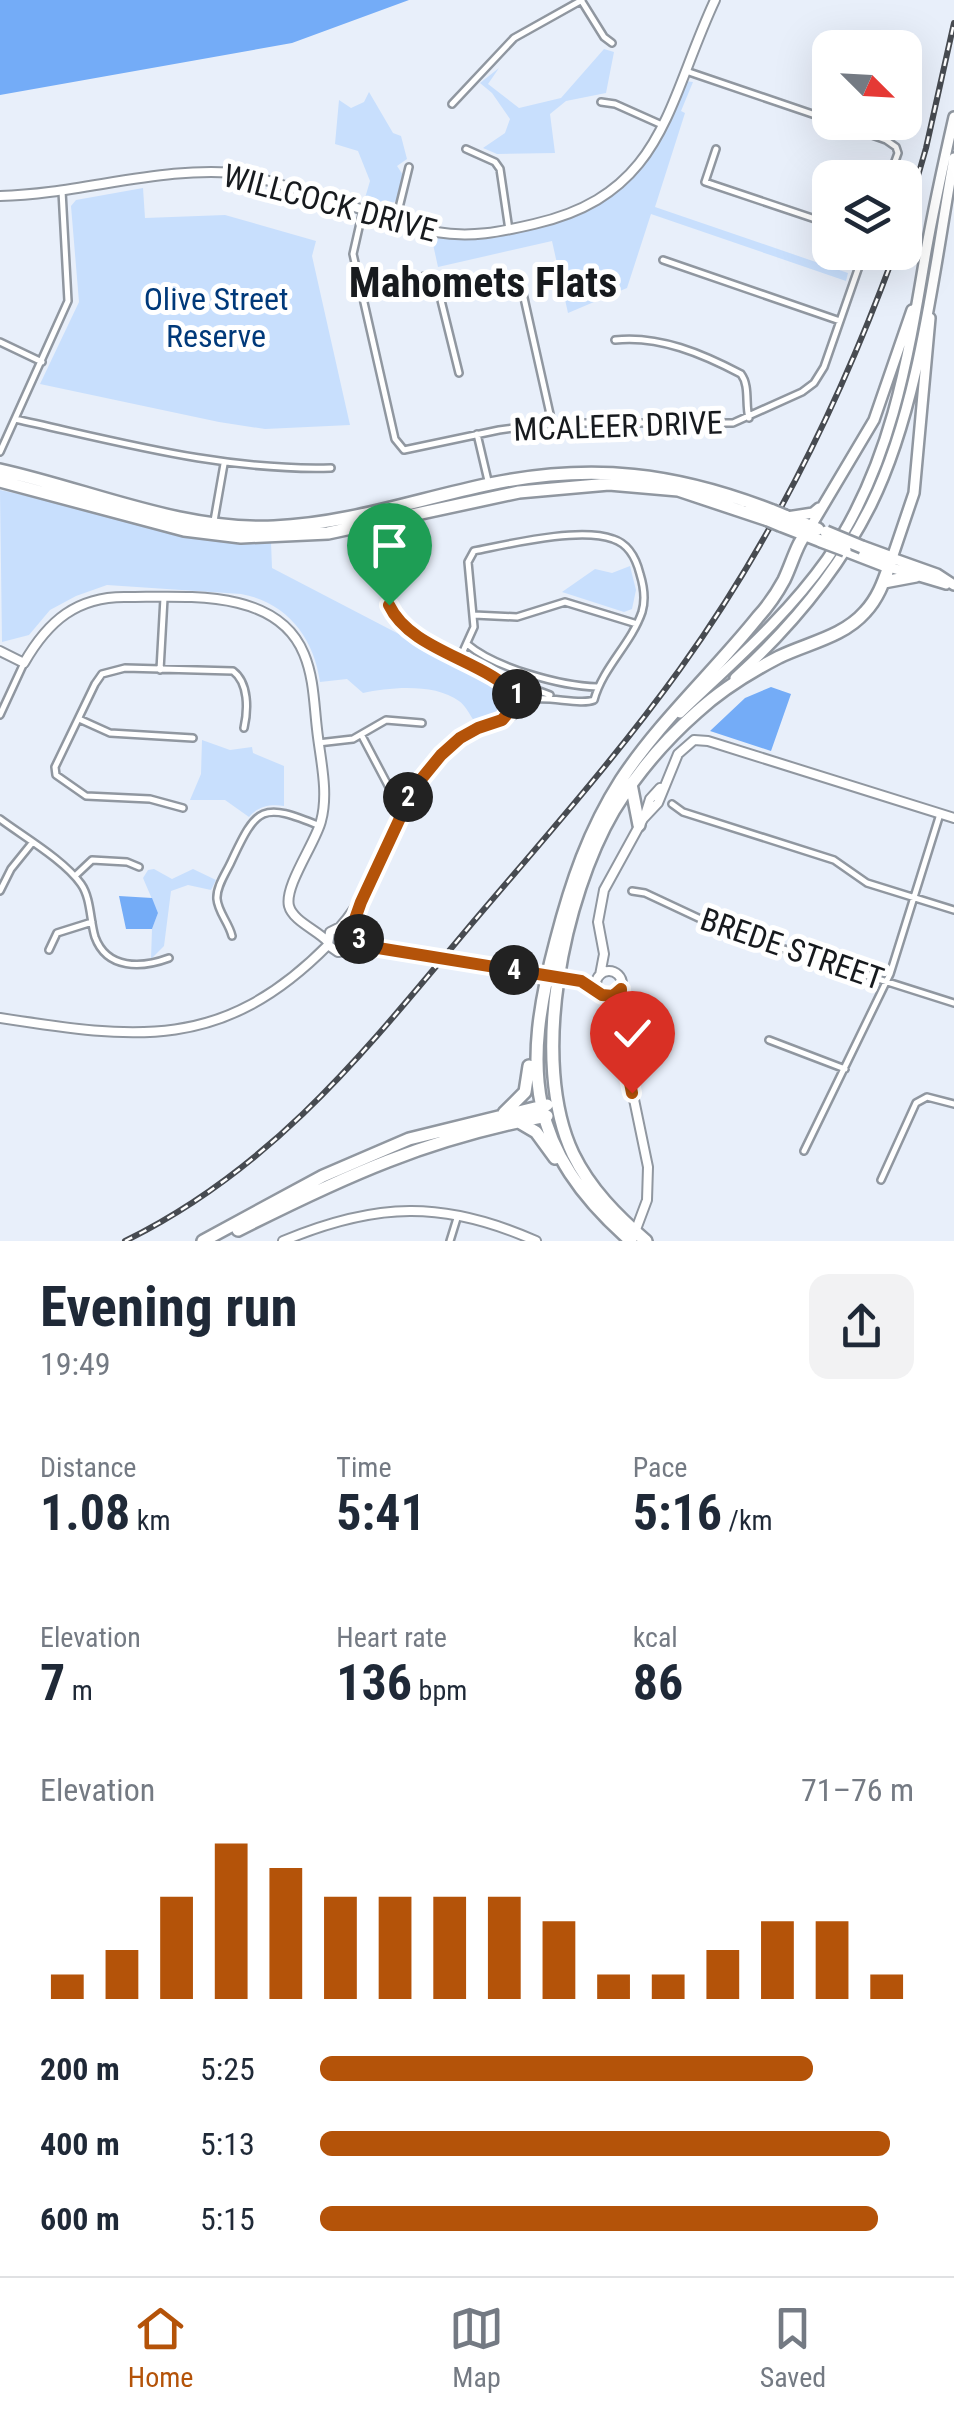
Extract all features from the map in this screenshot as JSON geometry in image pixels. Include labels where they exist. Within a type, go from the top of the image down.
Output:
[{"type":"highway","points":[[0,470],[214,524],[271,527],[377,517]]},
{"type":"highway","points":[[0,481],[211,535],[300,536],[583,472],[645,475],[718,490],[780,519],[896,562],[864,613],[852,624],[779,657],[718,693],[669,737],[632,784],[594,851],[580,886],[553,1034],[557,1109],[574,1155],[594,1190],[633,1236]]},
{"type":"highway","points":[[780,519],[793,538],[791,561]]},
{"type":"highway","points":[[501,1116],[525,1092],[554,950],[575,871],[606,805],[656,736],[761,614],[808,530]]},
{"type":"highway","points":[[884,582],[916,576]]},
{"type":"highway","points":[[632,784],[641,822]]},
{"type":"highway","points":[[536,1038],[536,1074],[543,1112],[565,1167]]},
{"type":"highway","points":[[203,1241],[323,1176],[409,1138],[501,1116],[557,1109]]},
{"type":"highway","points":[[216,1241],[352,1173],[432,1142],[543,1112]]},
{"type":"highway","points":[[517,1121],[536,1132],[584,1195],[633,1236],[646,1241]]},
{"type":"main road","points":[[656,736],[760,640],[811,580],[845,530],[868,486],[901,393],[954,116]]},
{"type":"main road","points":[[718,693],[804,608],[838,562],[870,506],[904,414],[954,158]]},
{"type":"main road","points":[[896,562],[914,493],[942,225]]},
{"type":"main road","points":[[808,530],[874,420],[897,361],[926,249]]},
{"type":"main road","points":[[780,519],[813,513],[825,502]]},
{"type":"main road","points":[[896,562],[916,576],[954,585]]},
{"type":"main road","points":[[896,562],[937,574],[954,585]]},
{"type":"street","points":[[452,104],[514,38],[581,0],[612,43]]},
{"type":"street","name":"WILLCOCK DRIVE","points":[[0,196],[62,191],[195,170],[246,174],[459,236],[509,230],[563,217],[605,197],[638,166],[662,125],[715,0]]},
{"type":"street","points":[[684,70],[812,115]]},
{"type":"street","points":[[601,102],[662,125]]},
{"type":"street","points":[[885,140],[896,147],[895,160]]},
{"type":"street","points":[[466,148],[500,168],[509,230]]},
{"type":"street","points":[[716,149],[705,182],[812,218]]},
{"type":"street","points":[[396,220],[409,168]]},
{"type":"street","points":[[0,452],[63,316],[70,288],[62,191]]},
{"type":"street","name":"MCALEER DRIVE","points":[[364,210],[353,244],[361,291],[399,446],[411,450],[477,434],[552,423],[715,424],[749,418],[814,383],[824,367],[858,270]]},
{"type":"street","points":[[663,260],[840,321]]},
{"type":"street","points":[[361,291],[426,276],[436,280],[459,373]]},
{"type":"street","points":[[520,280],[552,423]]},
{"type":"street","points":[[615,340],[632,338],[688,350],[742,374],[749,418]]},
{"type":"street","points":[[0,342],[42,362]]},
{"type":"street","points":[[15,419],[224,464],[331,468]]},
{"type":"street","points":[[477,434],[490,491]]},
{"type":"street","points":[[214,524],[224,464]]},
{"type":"street","points":[[377,517],[389,605],[394,616],[418,635],[526,695],[586,703],[594,700],[644,604],[638,564],[624,545],[599,536],[526,541],[474,551],[468,562],[474,627],[460,658]]},
{"type":"street","points":[[0,715],[24,662],[48,627],[76,606],[107,597],[164,598],[238,603],[265,611],[288,629],[304,653],[311,674],[324,798],[320,826],[289,897],[291,910],[338,952]]},
{"type":"street","points":[[160,670],[164,598]]},
{"type":"street","points":[[474,614],[517,617],[565,602],[636,624]]},
{"type":"street","points":[[467,644],[486,658],[578,687],[597,688]]},
{"type":"street","points":[[0,651],[24,662]]},
{"type":"street","points":[[183,808],[150,800],[86,796],[60,781],[55,767],[102,674],[125,668],[234,671],[244,682],[244,728]]},
{"type":"street","points":[[312,962],[338,952],[350,939],[361,902],[404,806],[427,770],[460,738],[502,720],[526,695]]},
{"type":"street","points":[[78,718],[110,733],[193,738]]},
{"type":"street","points":[[318,743],[362,736],[386,720],[422,724]]},
{"type":"street","points":[[362,736],[391,791]]},
{"type":"street","points":[[598,990],[604,954],[598,922],[604,890],[641,822],[658,802],[662,785],[685,745],[694,740],[708,741],[954,818]]},
{"type":"street","points":[[672,804],[682,812],[834,860],[859,879],[954,910]]},
{"type":"street","points":[[232,936],[218,905],[218,890],[249,826],[264,813],[277,811],[320,826]]},
{"type":"street","points":[[804,1152],[886,981],[940,814]]},
{"type":"street","points":[[0,819],[74,877],[85,892],[103,952],[113,960],[136,966],[169,958]]},
{"type":"street","points":[[0,891],[11,869],[32,843]]},
{"type":"street","points":[[74,877],[92,860],[127,862],[139,867]]},
{"type":"street","name":"BREDE STREET","points":[[632,891],[645,893],[724,930],[954,1002]]},
{"type":"street","points":[[0,1018],[114,1034],[173,1031],[235,1013],[267,996],[312,962],[361,902]]},
{"type":"street","points":[[49,950],[57,933],[92,922]]},
{"type":"street","points":[[310,925],[336,928],[350,939],[378,948],[576,980],[610,997],[621,989]]},
{"type":"street","points":[[604,954],[621,989],[620,1032],[650,1186],[633,1236]]},
{"type":"street","points":[[576,980],[609,971],[618,976]]},
{"type":"street","points":[[769,1040],[845,1069]]},
{"type":"street","points":[[881,1180],[916,1103],[928,1097],[954,1104]]},
{"type":"street","points":[[284,1241],[317,1226],[378,1211],[404,1209],[458,1213],[536,1241]]},
{"type":"street","points":[[450,1241],[458,1213]]},
{"type":"green space","points":[[604,49],[614,52],[606,93],[566,101],[550,114],[555,153],[497,154],[483,148],[505,133],[510,119],[480,83],[499,68],[488,84],[519,108],[561,98]]},
{"type":"green space","points":[[685,81],[693,82],[681,111],[685,113],[655,207],[812,261],[812,269],[651,214],[627,288],[568,313],[552,241],[438,267],[431,235],[493,237],[592,207],[631,179],[658,139]]},
{"type":"green space","points":[[369,92],[393,133],[401,136],[407,159],[397,166],[403,175],[396,201],[388,205],[365,198],[370,181],[358,151],[335,144],[339,100],[351,108],[364,102]]},
{"type":"green space","name":"Olive Street Reserve","points":[[143,188],[145,218],[225,215],[316,241],[312,256],[350,425],[265,429],[40,384],[79,302],[71,206],[76,200]]},
{"type":"green space","points":[[814,270],[848,273],[846,281]]},
{"type":"green space","points":[[0,490],[169,533],[217,541],[271,542],[272,568],[493,683],[505,702],[502,712],[474,721],[461,703],[438,691],[399,688],[363,693],[347,679],[320,682],[312,651],[296,624],[272,605],[241,594],[107,585],[50,610],[29,635],[2,642]]},
{"type":"green space","points":[[630,566],[636,590],[632,609],[624,612],[562,592],[595,569],[612,573]]},
{"type":"green space","points":[[202,740],[230,750],[252,747],[253,753],[284,766],[284,806],[265,807],[249,817],[225,800],[190,800],[201,774]]},
{"type":"green space","points":[[154,869],[172,879],[193,869],[216,880],[211,890],[188,885],[171,891],[164,946],[151,959],[152,929],[158,913],[143,878],[148,870]]},
{"type":"water","points":[[0,0],[409,0],[292,43],[0,95]]},
{"type":"water","points":[[771,687],[791,694],[771,751],[710,731],[745,698]]},
{"type":"water","points":[[119,896],[152,898],[158,913],[152,929],[126,929]]},
{"type":"railway","points":[[922,162],[954,23]]},
{"type":"railway","points":[[125,1241],[178,1212],[227,1178],[314,1103],[393,1018],[630,735],[713,620],[774,520],[828,415],[888,270]]},
{"type":"district","name":"Mahomets Flats","points":[[483,282]]},
{"type":"route","points":[[389,605],[403,626],[495,676],[520,699],[511,714],[460,738],[427,770],[404,806],[350,933],[378,948],[581,981],[606,996],[621,989],[618,1015],[632,1093]]}]
